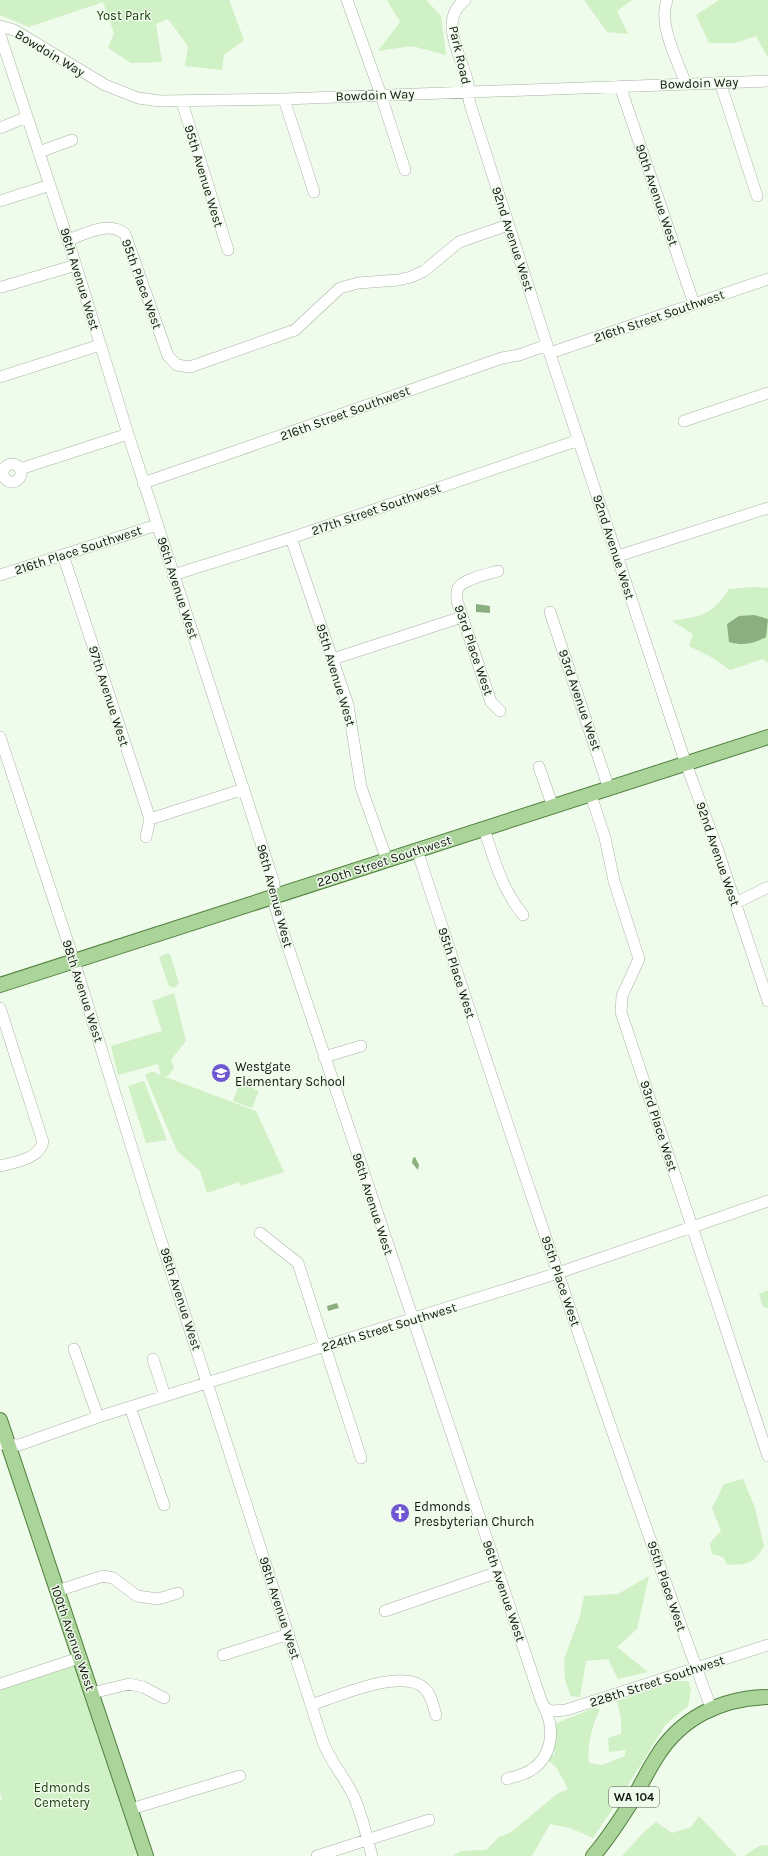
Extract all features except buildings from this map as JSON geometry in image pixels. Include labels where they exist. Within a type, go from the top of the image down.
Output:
[{"type":"main road","name":"220th Street Southwest","points":[[0,985],[768,737]]},
{"type":"main road","name":"100th Avenue West","points":[[0,1420],[4,1444],[57,1591],[146,1856]]},
{"type":"main road","name":"WA 104","points":[[593,1856],[624,1813],[656,1758],[669,1739],[684,1724],[711,1708],[748,1698],[768,1697]]},
{"type":"street","points":[[347,0],[381,95],[405,170]]},
{"type":"street","name":"Park Road","points":[[465,0],[455,9],[451,23],[452,33],[468,84],[468,91]]},
{"type":"street","points":[[667,0],[664,10],[666,28],[686,84]]},
{"type":"street","name":"Bowdoin Way","points":[[0,26],[14,30],[105,84],[138,98],[182,102],[768,81]]},
{"type":"street","name":"96th Avenue West","points":[[0,35],[76,264],[157,525],[274,883],[275,906],[280,922],[540,1700],[545,1708],[550,1728],[550,1738],[546,1755],[532,1770],[507,1779]]},
{"type":"street","points":[[720,82],[757,196]]},
{"type":"street","name":"90th Avenue West","points":[[620,86],[694,304]]},
{"type":"street","name":"92nd Avenue West","points":[[468,91],[470,104],[508,225],[687,764],[736,903],[768,1001]]},
{"type":"street","points":[[284,99],[314,192]]},
{"type":"street","name":"95th Avenue West","points":[[182,102],[228,250]]},
{"type":"street","points":[[0,128],[27,117]]},
{"type":"street","points":[[39,152],[72,140]]},
{"type":"street","points":[[0,201],[50,185]]},
{"type":"street","name":"95th Place West","points":[[68,240],[107,227],[117,229],[124,234],[168,356],[177,365],[190,367],[289,333],[304,322],[326,299],[340,288],[358,282],[385,282],[411,277],[424,271],[458,242],[508,225]]},
{"type":"street","points":[[2,287],[76,264]]},
{"type":"street","name":"216th Street Southwest","points":[[144,483],[316,425],[344,413],[495,361],[549,349],[694,304],[768,279]]},
{"type":"street","points":[[0,377],[100,345]]},
{"type":"street","points":[[684,421],[768,393]]},
{"type":"street","points":[[20,469],[128,434]]},
{"type":"street","name":"217th Street Southwest","points":[[173,575],[292,538],[579,440]]},
{"type":"street","points":[[618,556],[768,508]]},
{"type":"street","name":"216th Place Southwest","points":[[0,575],[157,525]]},
{"type":"street","name":"95th Avenue West","points":[[292,538],[351,716],[357,770],[361,787],[387,860]]},
{"type":"street","name":"97th Avenue West","points":[[63,555],[150,819]]},
{"type":"street","name":"93rd Place West","points":[[498,571],[464,583],[458,587],[456,592],[462,617],[491,702],[500,711]]},
{"type":"street","name":"93rd Avenue West","points":[[550,612],[609,789]]},
{"type":"street","points":[[333,659],[462,617]]},
{"type":"street","name":"98th Avenue West","points":[[0,738],[74,961],[327,1755],[346,1782],[353,1796],[372,1856]]},
{"type":"street","points":[[539,767],[553,807]]},
{"type":"street","points":[[146,837],[150,819],[244,789]]},
{"type":"street","name":"93rd Place West","points":[[591,795],[605,838],[614,881],[639,959],[622,996],[621,1012],[768,1456]]},
{"type":"street","points":[[484,829],[501,881],[523,915]]},
{"type":"street","name":"95th Place West","points":[[417,850],[558,1273],[711,1708]]},
{"type":"street","points":[[736,903],[768,887]]},
{"type":"street","points":[[0,1008],[43,1142],[41,1149],[31,1156],[0,1166]]},
{"type":"street","points":[[324,1057],[361,1046]]},
{"type":"street","name":"224th Street Southwest","points":[[4,1444],[19,1446],[98,1417],[413,1320],[558,1273],[768,1201]]},
{"type":"street","points":[[260,1234],[298,1263],[361,1458]]},
{"type":"street","points":[[74,1349],[98,1417]]},
{"type":"street","points":[[153,1359],[165,1396]]},
{"type":"street","points":[[130,1407],[164,1505]]},
{"type":"street","points":[[385,1611],[498,1572]]},
{"type":"street","points":[[57,1591],[103,1576],[113,1578],[137,1596],[158,1599],[178,1593]]},
{"type":"street","points":[[223,1655],[289,1634]]},
{"type":"street","name":"228th Street Southwest","points":[[545,1708],[552,1711],[566,1710],[768,1645]]},
{"type":"street","points":[[0,1684],[79,1658]]},
{"type":"street","points":[[311,1705],[386,1681],[407,1680],[417,1683],[425,1689],[436,1714]]},
{"type":"street","points":[[92,1693],[130,1684],[143,1687],[164,1698]]},
{"type":"street","points":[[131,1809],[240,1776]]},
{"type":"street","points":[[317,1856],[428,1820]]},
{"type":"green space","name":"Yost Park","points":[[0,0],[229,0],[244,40],[224,55],[222,70],[185,66],[188,46],[168,19],[156,24],[162,62],[131,63],[108,48],[114,33],[103,2],[29,27],[0,15]]},
{"type":"green space","points":[[387,0],[426,0],[441,16],[446,55],[412,46],[378,51],[400,22]]},
{"type":"green space","points":[[584,0],[632,0],[617,11],[628,34],[607,32]]},
{"type":"green space","points":[[719,0],[768,0],[768,58],[756,36],[735,43],[709,43],[696,15]]},
{"type":"green space","points":[[756,587],[768,588],[768,663],[763,659],[730,670],[713,658],[689,646],[693,634],[672,621],[691,618],[711,610],[723,598],[729,589]]},
{"type":"green space","points":[[167,953],[170,954],[179,983],[174,988],[169,986],[159,957]]},
{"type":"green space","points":[[174,993],[186,1041],[171,1060],[174,1068],[168,1076],[163,1076],[256,1111],[284,1172],[240,1186],[239,1182],[207,1193],[200,1171],[177,1151],[145,1075],[153,1072],[161,1076],[158,1064],[118,1075],[111,1046],[162,1031],[152,1001]]},
{"type":"green space","points":[[144,1081],[167,1140],[146,1143],[128,1086]]},
{"type":"green space","points":[[240,1082],[259,1091],[252,1108],[233,1101]]},
{"type":"green space","points":[[768,1290],[768,1308],[763,1307],[759,1294]]},
{"type":"green space","points":[[743,1479],[755,1508],[764,1546],[753,1560],[745,1564],[727,1564],[723,1557],[712,1554],[710,1543],[721,1531],[712,1508],[724,1484]]},
{"type":"green space","points":[[649,1576],[637,1629],[617,1647],[648,1672],[618,1679],[608,1659],[586,1661],[580,1697],[571,1696],[565,1680],[564,1659],[580,1616],[584,1596],[618,1594]]},
{"type":"green space","name":"Edmonds Cemetery","points":[[79,1658],[145,1852],[132,1856],[0,1856],[0,1800],[2,1799],[0,1792],[0,1684]]},
{"type":"green space","points":[[677,1681],[688,1681],[691,1689],[688,1706],[666,1724],[593,1838],[570,1828],[550,1824],[532,1856],[453,1856],[461,1851],[486,1850],[499,1837],[510,1833],[557,1794],[568,1789],[557,1768],[547,1759],[555,1753],[552,1740],[554,1724],[594,1708],[600,1709],[591,1736],[588,1757],[589,1763],[602,1765],[625,1756],[625,1750],[609,1752],[608,1738],[621,1734],[621,1719],[617,1701]]},
{"type":"green space","points":[[699,1816],[737,1856],[622,1856],[644,1832],[656,1822],[672,1833],[691,1827]]},
{"type":"green space","points":[[768,1845],[768,1856],[744,1856],[759,1846]]},
{"type":"shaded area","points":[[476,604],[490,606],[490,613],[476,612]]},
{"type":"shaded area","points":[[754,615],[768,619],[766,637],[748,644],[729,642],[727,624],[739,616]]},
{"type":"shaded area","points":[[415,1157],[419,1165],[418,1170],[412,1163],[413,1158]]},
{"type":"shaded area","points":[[337,1303],[339,1308],[328,1311],[327,1306]]},
{"type":"place","name":"Westgate Elementary School","points":[[221,1073]]},
{"type":"place","name":"Edmonds Presbyterian Church","points":[[400,1513]]}]
